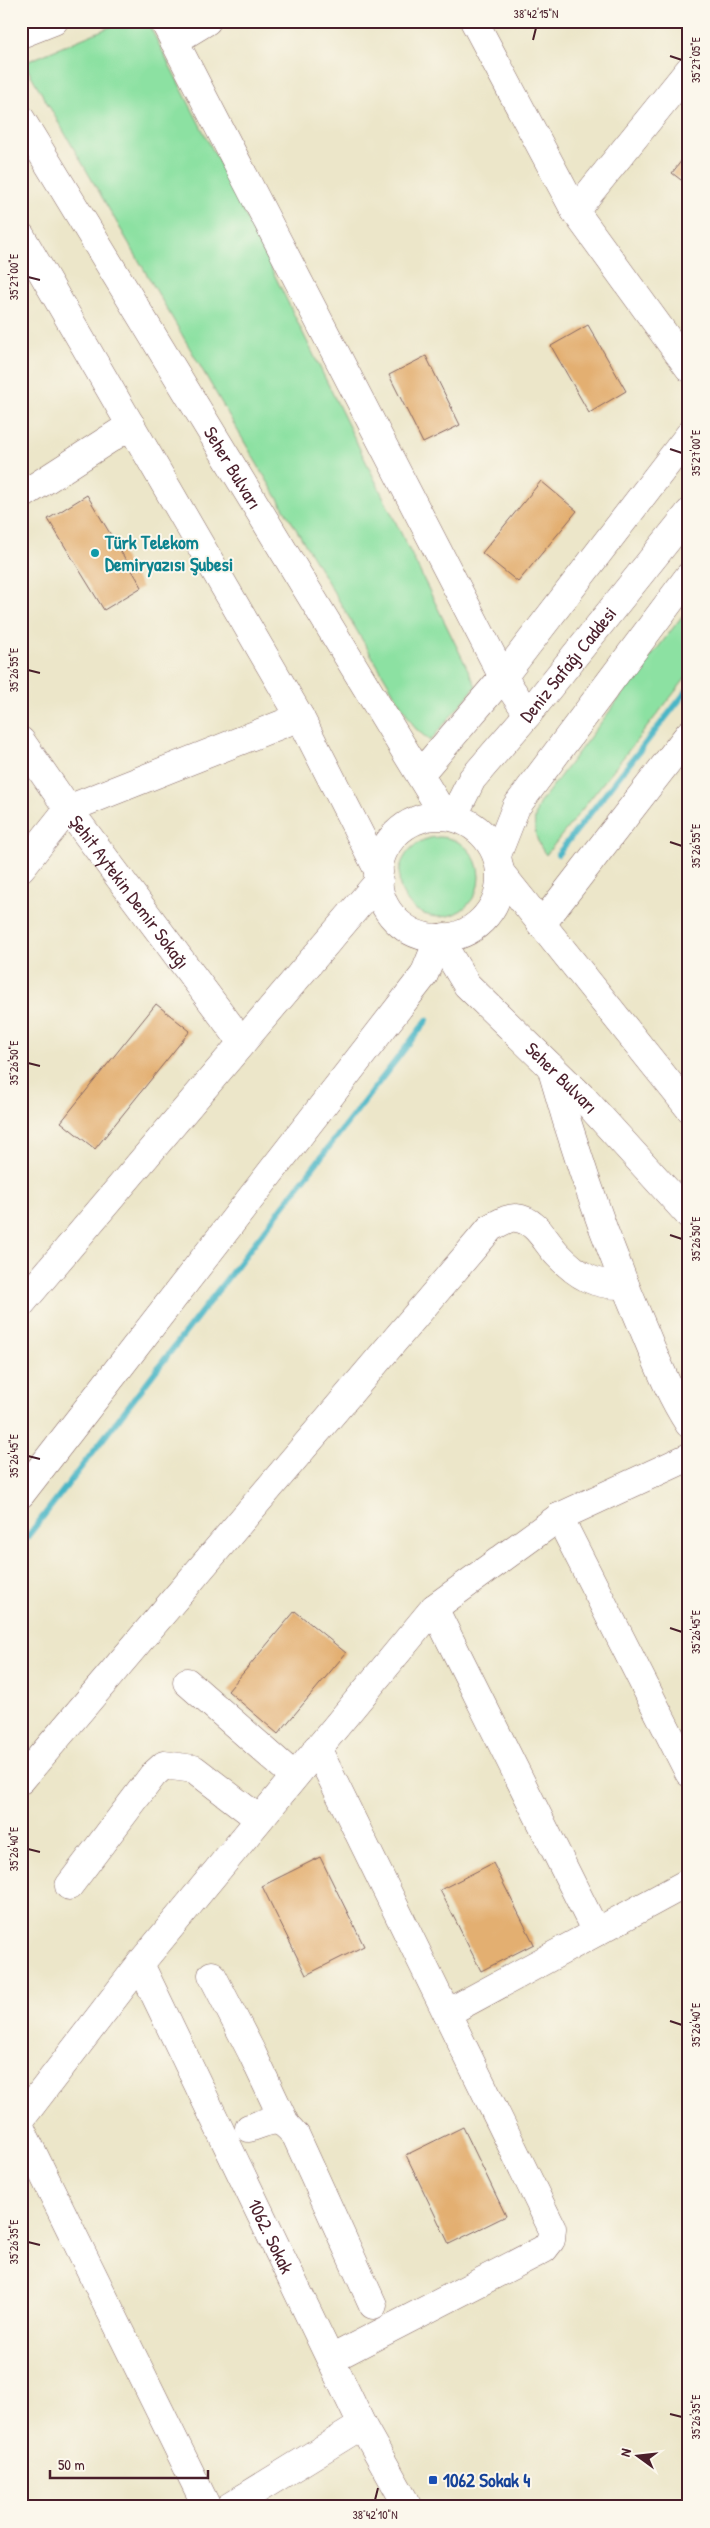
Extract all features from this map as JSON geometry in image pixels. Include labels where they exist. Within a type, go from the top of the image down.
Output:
[{"type":"street","points":[[21,34],[54,21]]},
{"type":"street","points":[[207,21],[169,31],[503,677],[528,714]]},
{"type":"street","points":[[474,21],[575,211],[689,368]]},
{"type":"street","points":[[575,211],[689,70]]},
{"type":"street","name":"Seher Bulvarı","points":[[21,119],[420,774],[449,816]]},
{"type":"street","points":[[21,236],[300,716],[379,877],[382,898],[390,913],[403,926],[418,934],[442,937],[469,930],[483,920],[493,906],[499,890],[499,864],[516,808],[689,576]]},
{"type":"street","points":[[21,496],[131,425]]},
{"type":"street","points":[[420,774],[503,677],[689,435]]},
{"type":"street","name":"Deniz Safağı Caddesi","points":[[449,816],[472,779],[528,714],[689,513]]},
{"type":"street","points":[[21,868],[68,809],[300,716]]},
{"type":"street","points":[[542,925],[689,734]]},
{"type":"street","name":"Şehit Aytekin Demir Sokağı","points":[[21,741],[68,809],[242,1042]]},
{"type":"street","points":[[21,1304],[379,877],[386,847],[396,833],[410,823],[426,816],[449,816],[476,828],[488,840],[499,864],[542,925],[689,1108]]},
{"type":"street","points":[[21,1494],[424,974],[442,937]]},
{"type":"street","name":"Seher Bulvarı","points":[[442,937],[449,955],[467,985],[584,1099],[689,1216]]},
{"type":"street","points":[[552,1067],[566,1120],[625,1285],[668,1387],[689,1424]]},
{"type":"street","points":[[21,1780],[491,1227],[514,1217],[529,1221],[557,1254],[582,1276],[605,1286],[625,1285]]},
{"type":"street","points":[[21,2118],[140,1964],[434,1608],[559,1518],[689,1457]]},
{"type":"street","points":[[559,1518],[689,1773]]},
{"type":"street","points":[[434,1608],[596,1932]]},
{"type":"street","points":[[188,1682],[294,1776]]},
{"type":"street","points":[[317,1748],[552,2228],[551,2240],[544,2249],[331,2359]]},
{"type":"street","points":[[69,1886],[153,1775],[164,1766],[194,1769],[259,1820]]},
{"type":"street","points":[[447,2013],[689,1882]]},
{"type":"street","name":"1062. Sokak","points":[[140,1964],[362,2425],[408,2507]]},
{"type":"street","points":[[212,1975],[286,2123],[296,2136],[373,2305]]},
{"type":"street","points":[[249,2128],[272,2121],[286,2123]]},
{"type":"street","points":[[21,2129],[207,2507]]},
{"type":"street","points":[[229,2507],[362,2425]]},
{"type":"green space","points":[[124,21],[147,21],[225,174],[476,686],[430,741],[415,728],[256,462],[24,63]]},
{"type":"green space","points":[[689,607],[689,674],[546,855],[536,837],[535,831],[535,818],[539,804]]},
{"type":"green space","points":[[439,837],[454,840],[467,849],[476,862],[479,877],[476,892],[467,905],[454,914],[439,917],[424,914],[411,905],[402,892],[399,877],[402,862],[411,849],[424,840]]},
{"type":"building","points":[[689,151],[689,186],[672,173]]},
{"type":"building","points":[[588,325],[626,391],[589,413],[551,346]]},
{"type":"building","points":[[426,356],[460,425],[423,443],[389,375]]},
{"type":"building","points":[[541,481],[577,511],[518,582],[482,553]]},
{"type":"building","name":"Türk Telekom Demiryazısı Şubesi","points":[[87,495],[142,587],[104,610],[48,519]]},
{"type":"building","points":[[156,1004],[190,1031],[95,1149],[61,1122]]},
{"type":"building","points":[[295,1611],[346,1653],[278,1734],[228,1691]]},
{"type":"building","points":[[320,1857],[364,1946],[306,1975],[262,1886]]},
{"type":"building","points":[[493,1863],[534,1944],[481,1971],[440,1890]]},
{"type":"building","points":[[463,2127],[506,2216],[449,2244],[406,2155]]},
{"type":"waterway","points":[[558,854],[689,688]]},
{"type":"waterway","points":[[21,1545],[427,1020]]},
{"type":"place","name":"Türk Telekom Demiryazısı Şubesi","points":[[95,553]]},
{"type":"place","name":"1062 Sokak 4","points":[[433,2480]]}]
